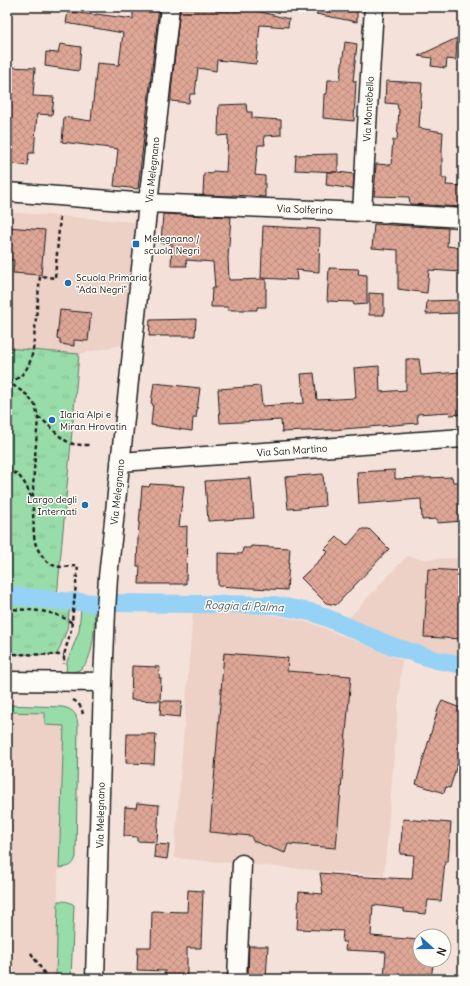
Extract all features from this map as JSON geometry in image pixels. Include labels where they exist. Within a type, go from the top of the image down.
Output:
[{"type":"street","name":"Via Melegnano","points":[[96,979],[106,610],[120,462],[170,7]]},
{"type":"street","name":"Via Montebello","points":[[362,212],[374,7]]},
{"type":"street","name":"Via Solferino","points":[[7,192],[148,203],[463,218]]},
{"type":"street","name":"Via San Martino","points":[[120,462],[463,438]]},
{"type":"street","points":[[7,681],[103,682]]},
{"type":"street","points":[[237,979],[242,864]]},
{"type":"path","points":[[8,381],[17,380],[22,375],[27,369],[32,356],[40,276],[55,278],[60,216]]},
{"type":"path","points":[[8,381],[27,395],[34,405],[38,417],[33,503],[34,533],[36,543],[40,552],[51,565],[59,567],[78,566],[72,623],[64,655],[64,666]]},
{"type":"path","points":[[38,417],[45,420],[53,431],[71,444],[89,445]]},
{"type":"path","points":[[7,469],[13,471],[22,478],[33,503]]},
{"type":"path","points":[[7,609],[33,610],[56,614],[72,623]]},
{"type":"path","points":[[7,654],[64,655]]},
{"type":"path","points":[[71,700],[78,703],[81,707],[83,716]]},
{"type":"path","points":[[31,953],[48,979]]},
{"type":"shaded area","name":"Scuola Primaria \"Ada Negri\"","points":[[7,212],[136,222],[122,345],[79,354],[7,348]]},
{"type":"shaded area","points":[[407,556],[421,559],[463,558],[463,660],[437,655],[393,640],[346,621]]},
{"type":"shaded area","points":[[193,611],[273,615],[311,623],[402,660],[384,876],[174,858]]},
{"type":"shaded area","points":[[7,712],[46,713],[64,725],[56,979],[7,979]]},
{"type":"shaded area","points":[[244,975],[279,977],[301,979],[244,979]]},
{"type":"green space","points":[[7,348],[79,354],[57,597],[7,591]]},
{"type":"green space","points":[[7,604],[70,606],[67,629],[57,655],[7,654]]},
{"type":"green space","points":[[81,607],[95,608],[94,633],[91,651],[84,666],[77,671],[66,672],[67,662],[79,631]]},
{"type":"green space","points":[[7,705],[63,707],[73,711],[76,716],[78,726],[76,857],[70,866],[59,868],[64,726],[45,725],[45,713],[7,712]]},
{"type":"green space","points":[[58,901],[68,902],[74,905],[71,979],[56,979]]},
{"type":"building","points":[[133,7],[159,7],[138,189],[114,186],[118,149],[62,142],[64,117],[91,121],[97,63],[119,65],[123,33],[66,23],[68,12],[133,19]]},
{"type":"building","points":[[180,7],[210,7],[238,10],[239,7],[257,7],[257,11],[289,19],[288,27],[260,25],[256,64],[217,60],[216,71],[198,68],[195,94],[190,94],[189,103],[171,101]]},
{"type":"building","points":[[317,7],[357,7],[357,22],[316,14]]},
{"type":"building","points":[[457,38],[456,60],[447,59],[446,68],[431,66],[432,58],[418,56]]},
{"type":"building","points":[[345,42],[357,44],[353,81],[356,81],[354,121],[323,118],[324,94],[327,94],[328,80],[340,80]]},
{"type":"building","points":[[60,44],[81,47],[79,71],[45,66],[46,52],[58,53]]},
{"type":"building","points":[[7,67],[35,68],[33,96],[54,97],[52,115],[37,114],[34,153],[29,153],[28,166],[7,163]]},
{"type":"building","points":[[386,81],[422,83],[419,128],[443,132],[442,178],[447,178],[446,185],[463,186],[463,207],[410,204],[409,197],[374,196],[376,164],[391,165],[393,140],[397,140],[399,109],[397,104],[385,103]]},
{"type":"building","points":[[246,104],[247,112],[252,112],[252,118],[281,120],[281,135],[264,136],[265,145],[258,145],[255,175],[265,176],[265,197],[203,195],[204,173],[212,174],[213,171],[226,172],[228,135],[218,136],[219,105]]},
{"type":"building","points":[[338,154],[338,172],[354,174],[353,189],[326,185],[327,172],[337,172],[295,170],[296,155]]},
{"type":"building","points":[[163,214],[231,217],[228,258],[229,280],[266,279],[266,307],[257,307],[257,310],[228,310],[227,307],[211,307],[212,288],[215,288],[213,262],[186,260],[187,266],[171,266],[172,244],[161,243]]},
{"type":"building","points":[[374,224],[448,228],[447,246],[462,248],[462,272],[429,270],[427,293],[398,289],[398,250],[372,248]]},
{"type":"building","points":[[263,226],[320,229],[319,272],[296,270],[297,280],[261,278]]},
{"type":"building","points":[[7,227],[45,230],[41,275],[13,273],[14,260],[7,260]]},
{"type":"building","points":[[329,268],[359,269],[358,274],[367,275],[367,304],[354,305],[353,302],[327,301]]},
{"type":"building","points":[[369,293],[384,294],[384,315],[369,315]]},
{"type":"building","points":[[463,300],[463,313],[426,314],[427,301]]},
{"type":"building","points":[[60,310],[91,313],[88,341],[74,340],[74,346],[60,344],[60,339],[57,338]]},
{"type":"building","points":[[196,319],[195,336],[149,336],[150,320]]},
{"type":"building","points":[[406,359],[419,359],[421,375],[460,372],[463,384],[463,414],[450,415],[449,412],[417,414],[418,423],[331,430],[282,432],[281,420],[220,423],[218,389],[260,386],[262,406],[304,403],[301,374],[314,373],[317,400],[356,398],[354,368],[379,366],[380,392],[406,390]]},
{"type":"building","points":[[154,383],[200,388],[196,418],[193,418],[192,431],[151,425],[153,404],[151,403]]},
{"type":"building","points":[[395,470],[395,479],[452,477],[453,482],[463,482],[463,521],[437,523],[437,519],[422,520],[421,499],[359,504],[357,472]]},
{"type":"building","points":[[323,474],[325,506],[288,509],[285,477]]},
{"type":"building","points":[[251,478],[254,518],[208,521],[205,481]]},
{"type":"building","points":[[150,484],[184,486],[179,527],[187,526],[186,584],[139,584],[140,566],[137,566],[142,486],[149,487]]},
{"type":"building","points":[[362,529],[369,529],[389,549],[336,605],[326,603],[301,578],[328,552],[325,549],[337,537],[347,546]]},
{"type":"building","points":[[251,546],[290,548],[287,590],[218,586],[218,553],[242,554],[243,548],[250,548]]},
{"type":"building","points":[[428,569],[463,571],[463,639],[424,637]]},
{"type":"building","points":[[224,653],[288,658],[287,671],[351,676],[336,848],[288,844],[285,853],[253,841],[251,836],[210,832]]},
{"type":"building","points":[[132,666],[160,667],[160,701],[131,700]]},
{"type":"building","points":[[161,701],[182,701],[180,717],[160,715]]},
{"type":"building","points":[[442,701],[463,709],[463,745],[450,788],[446,787],[444,793],[416,784],[438,709]]},
{"type":"building","points":[[127,734],[156,734],[154,764],[126,763]]},
{"type":"building","points":[[137,803],[159,805],[157,842],[137,841],[137,837],[124,836],[125,807],[136,808]]},
{"type":"building","points":[[403,819],[451,823],[448,861],[445,861],[441,901],[428,900],[426,914],[404,912],[404,909],[373,905],[371,936],[412,939],[412,968],[433,968],[431,977],[408,976],[408,979],[384,977],[386,952],[345,950],[346,942],[342,942],[343,931],[297,929],[299,892],[323,894],[320,873],[342,876],[412,879],[414,855],[400,854]]},
{"type":"building","points":[[155,844],[169,845],[167,859],[154,857]]},
{"type":"building","points":[[188,890],[203,891],[201,948],[187,948],[187,979],[165,979],[165,971],[137,970],[138,947],[151,947],[152,911],[187,912]]},
{"type":"building","points":[[249,946],[268,946],[266,979],[248,979]]},
{"type":"waterway","name":"Roggia di Palma","points":[[7,595],[95,603]]},
{"type":"waterway","name":"Roggia di Palma","points":[[111,603],[275,605],[315,613],[389,645],[436,660],[463,665]]},
{"type":"place","name":"Melegnano / scuola Negri","points":[[136,244]]},
{"type":"place","name":"Scuola Primaria \"Ada Negri\"","points":[[68,283]]},
{"type":"place","name":"Ilaria Alpi e Miran Hrovatin","points":[[52,420]]},
{"type":"place","name":"Largo degli Internati","points":[[85,505]]}]
